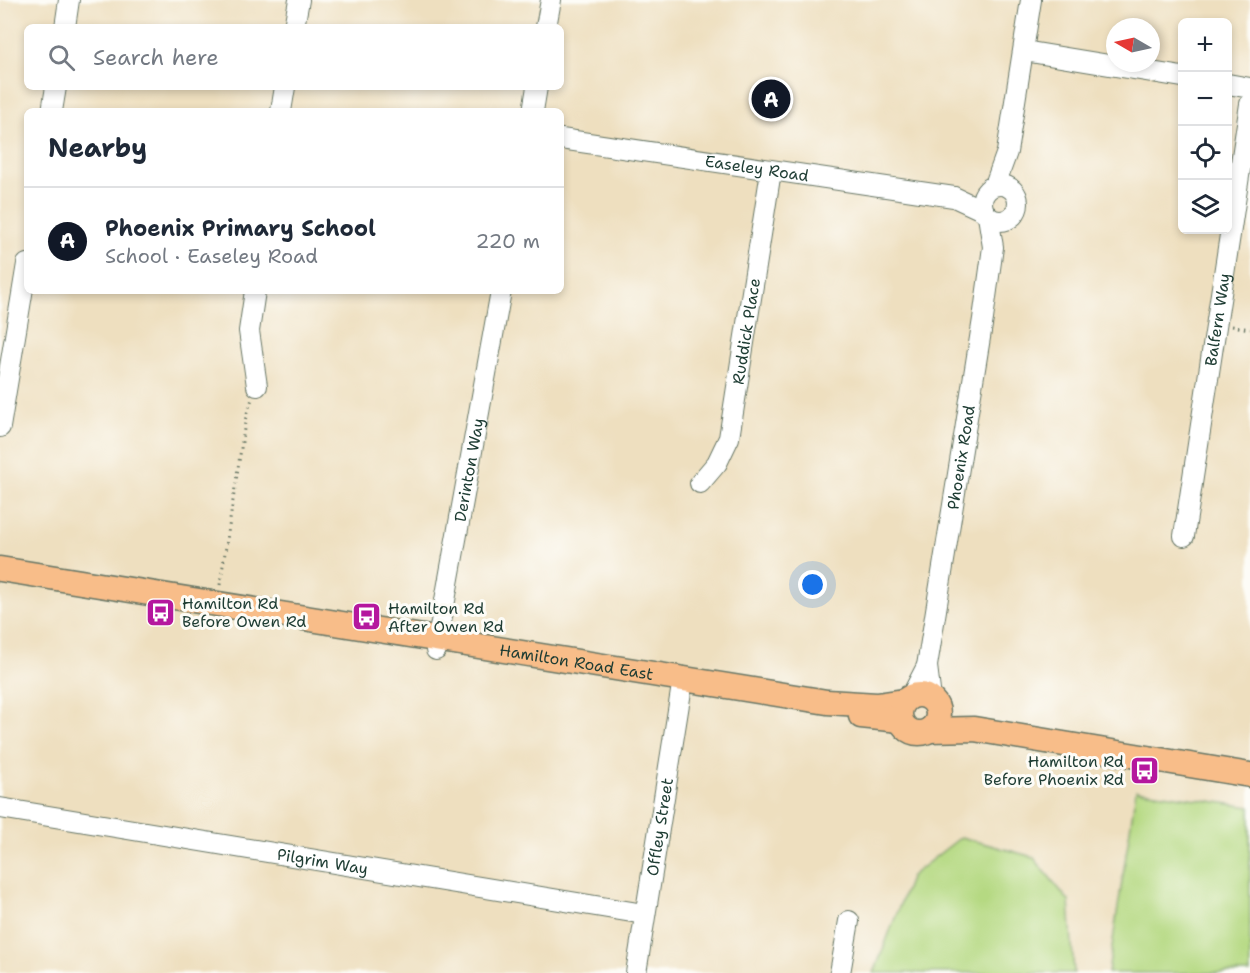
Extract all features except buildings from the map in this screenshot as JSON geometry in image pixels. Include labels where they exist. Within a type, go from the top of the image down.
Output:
[{"type":"main road","name":"Hamilton Road East","points":[[0,569],[682,684],[916,704]]},
{"type":"main road","name":"Hamilton Road East","points":[[0,581],[437,644]]},
{"type":"main road","points":[[916,704],[974,729]]},
{"type":"main road","points":[[916,704],[938,715],[929,730],[974,729],[1250,775]]},
{"type":"street","points":[[65,24],[69,0]]},
{"type":"street","points":[[295,24],[299,0]]},
{"type":"street","points":[[547,24],[551,0]]},
{"type":"street","points":[[998,188],[1017,198],[1018,205],[1010,217],[997,221],[986,214],[981,201],[998,188],[1007,152],[1031,0]]},
{"type":"street","points":[[1024,51],[1178,76]]},
{"type":"street","points":[[1232,85],[1250,88]]},
{"type":"street","points":[[52,108],[56,90]]},
{"type":"street","points":[[282,108],[284,90]]},
{"type":"street","points":[[534,108],[536,90]]},
{"type":"street","name":"Balfern Way","points":[[1184,536],[1250,104]]},
{"type":"street","name":"Easeley Road","points":[[564,139],[954,197],[998,188]]},
{"type":"street","name":"Ruddick Place","points":[[700,483],[717,463],[729,438],[771,171]]},
{"type":"street","name":"Easeley Road","points":[[954,197],[986,214]]},
{"type":"street","name":"Phoenix Road","points":[[986,214],[993,247]]},
{"type":"street","name":"Phoenix Road","points":[[916,704],[927,666],[993,247],[1010,217]]},
{"type":"street","points":[[0,427],[24,282]]},
{"type":"street","points":[[255,294],[249,331],[257,386]]},
{"type":"street","name":"Derinton Way","points":[[437,644],[500,294]]},
{"type":"street","name":"Offley Street","points":[[636,973],[682,684]]},
{"type":"street","name":"Pilgrim Way","points":[[0,808],[644,914]]},
{"type":"street","points":[[840,973],[849,921]]},
{"type":"path","points":[[218,596],[246,416],[257,386]]},
{"type":"green space","points":[[1136,790],[1250,807],[1250,973],[1108,973]]},
{"type":"green space","points":[[961,837],[1033,857],[1069,901],[1074,973],[874,973],[911,876]]},
{"type":"place","name":"Phoenix Primary School","points":[[771,99]]},
{"type":"place","name":"Hamilton Rd Before Owen Rd","points":[[161,612]]},
{"type":"place","name":"Hamilton Rd After Owen Rd","points":[[367,617]]},
{"type":"place","name":"Hamilton Rd Before Phoenix Rd","points":[[1145,770]]}]
